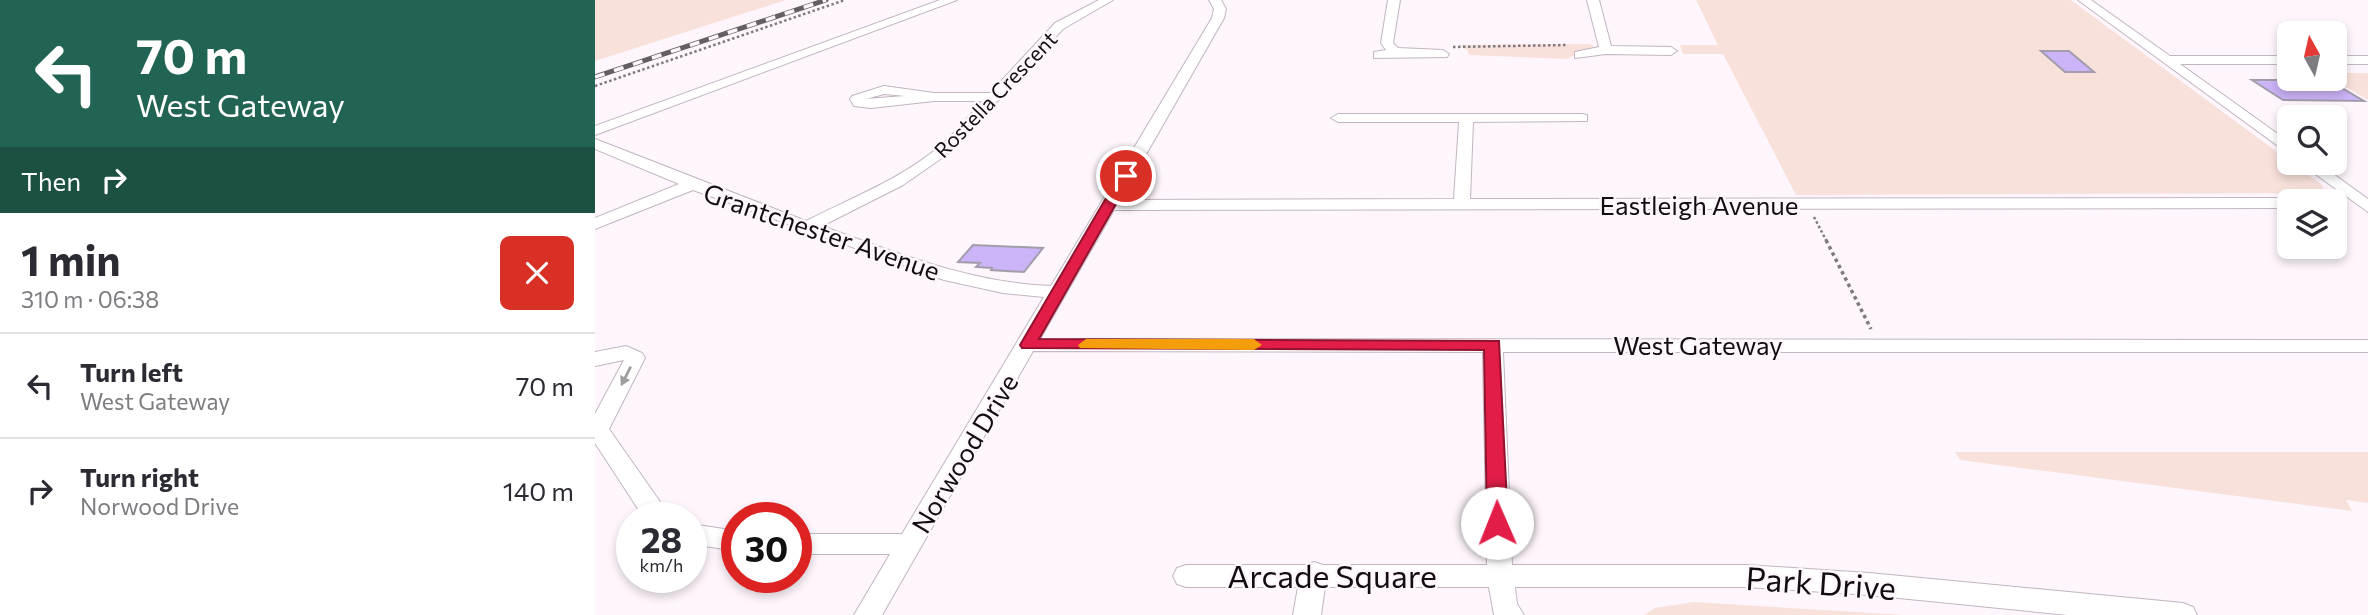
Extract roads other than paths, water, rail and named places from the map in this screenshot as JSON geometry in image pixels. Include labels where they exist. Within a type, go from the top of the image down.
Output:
[{"type":"street","points":[[595,131],[951,0]]},
{"type":"street","name":"Rostella Crescent","points":[[807,227],[908,176],[931,161],[947,148],[1059,26],[1107,0]]},
{"type":"street","name":"Norwood Drive","points":[[868,615],[1218,18],[1220,9],[1215,0]]},
{"type":"street","points":[[1394,0],[1387,43],[1394,52]]},
{"type":"street","points":[[1593,0],[1606,50]]},
{"type":"street","points":[[2084,0],[2277,140]]},
{"type":"street","points":[[1578,50],[1671,51]]},
{"type":"street","points":[[1378,55],[1394,52],[1443,54]]},
{"type":"street","points":[[2168,60],[2277,60]]},
{"type":"street","points":[[2347,60],[2368,60]]},
{"type":"street","points":[[934,97],[992,97]]},
{"type":"street","points":[[1338,118],[1582,118]]},
{"type":"street","points":[[1462,205],[1466,119]]},
{"type":"street","name":"Grantchester Avenue","points":[[595,143],[690,185],[973,283],[1009,289],[1058,292]]},
{"type":"street","points":[[2325,175],[2366,205]]},
{"type":"street","points":[[595,224],[690,185]]},
{"type":"street","name":"Eastleigh Avenue","points":[[1109,205],[2277,203]]},
{"type":"street","points":[[2347,204],[2366,205]]},
{"type":"street","name":"West Gateway","points":[[1028,345],[2368,346]]},
{"type":"street","points":[[1493,345],[1500,574],[1504,607],[1510,615]]},
{"type":"street","points":[[595,359],[626,353],[635,358],[596,429],[646,502]]},
{"type":"street","points":[[812,544],[909,544]]},
{"type":"street","points":[[1307,615],[1314,573]]},
{"type":"street","name":"Arcade Square","points":[[1186,576],[1314,573],[1500,574]]},
{"type":"street","name":"Park Drive","points":[[1500,574],[1747,576],[1882,585],[2183,615]]},
{"type":"railway","points":[[595,77],[826,0]]}]
